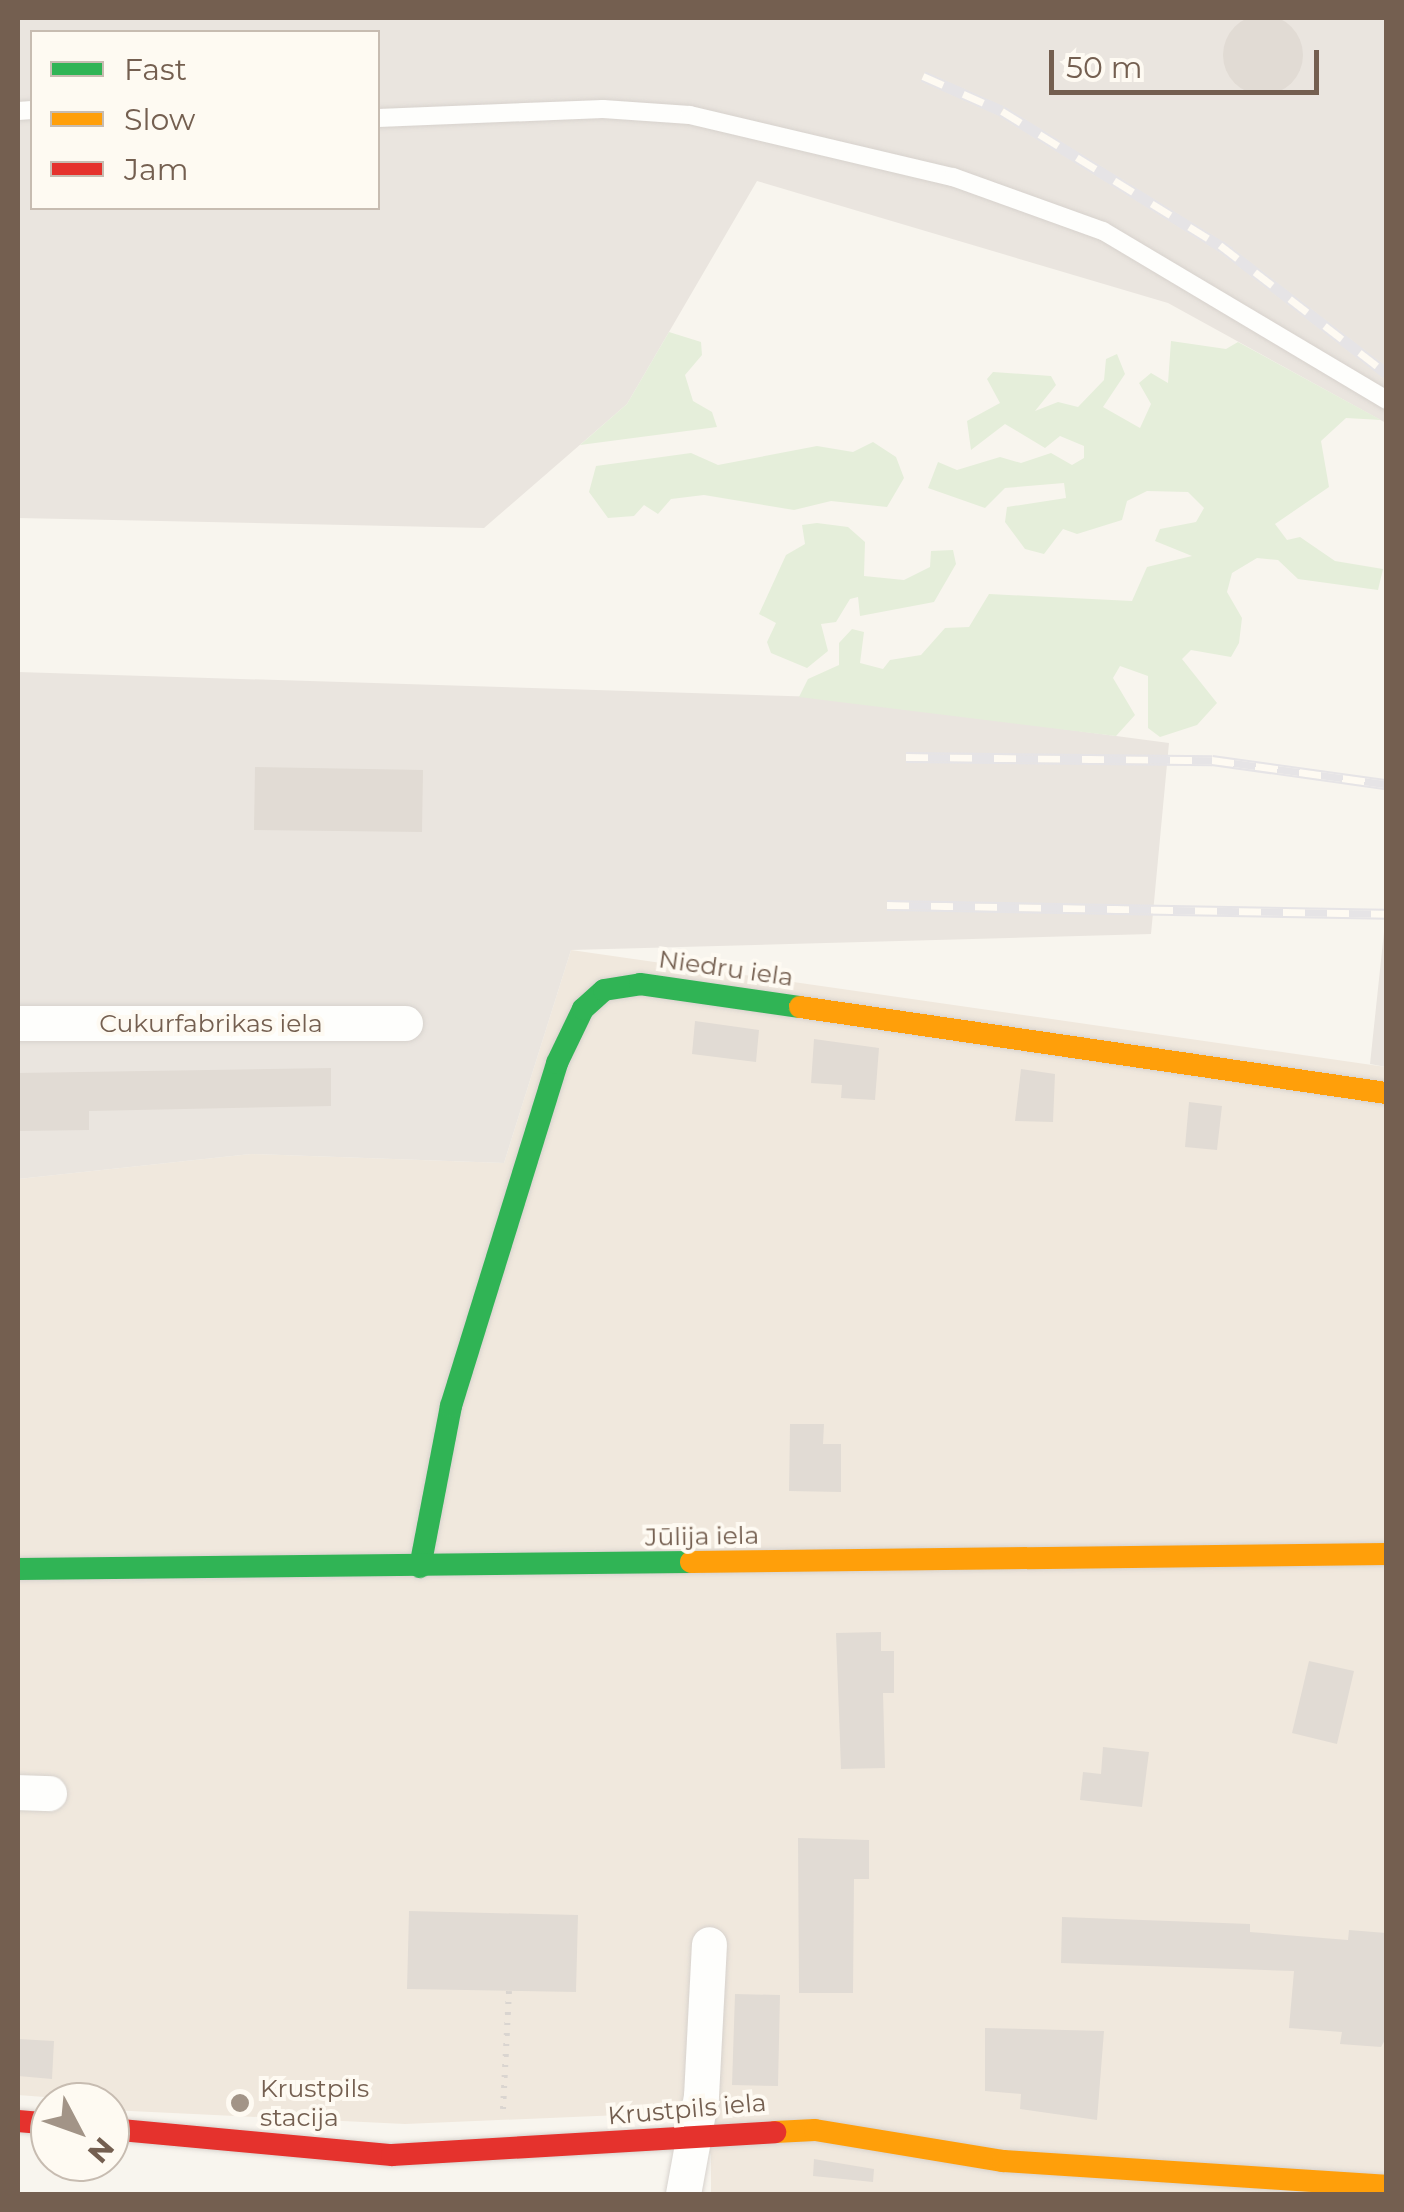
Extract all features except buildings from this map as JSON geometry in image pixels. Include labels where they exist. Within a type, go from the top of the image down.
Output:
[{"type":"street","name":"Niedru iela","points":[[420,1567],[451,1406],[557,1062],[583,1010],[604,990],[640,984],[1386,1093]]},
{"type":"street","name":"Cukurfabrikas iela","points":[[18,1022],[405,1023]]},
{"type":"street","name":"Jūlija iela","points":[[18,1570],[1386,1554]]},
{"type":"street","points":[[682,2194],[687,2141],[701,2096],[709,1944]]},
{"type":"street","name":"Krustpils iela","points":[[130,2131],[392,2155],[687,2141],[755,2127],[815,2130],[1003,2161],[1240,2170],[1386,2186]]},
{"type":"lane","points":[[380,118],[602,108],[690,115],[952,177],[1103,231],[1386,400]]},
{"type":"path","points":[[502,2150],[509,1991]]},
{"type":"shaded area","points":[[18,18],[1386,18],[1386,423],[1168,303],[757,181],[627,404],[484,528],[18,518]]},
{"type":"shaded area","points":[[18,672],[822,697],[1169,743],[1151,934],[571,950],[504,1163],[251,1154],[18,1179]]},
{"type":"shaded area","points":[[1386,932],[1386,1067],[1370,1064]]},
{"type":"shaded area","points":[[571,950],[1386,1067],[1386,2194],[711,2194],[711,2155],[692,2112],[405,2124],[130,2111],[130,2082],[30,2082],[30,2096],[18,2095],[18,1179],[251,1154],[504,1163]]},
{"type":"green space","points":[[669,332],[701,342],[702,355],[685,375],[693,401],[712,412],[717,427],[580,445],[627,404]]},
{"type":"green space","points":[[1171,341],[1226,349],[1238,342],[1381,420],[1346,418],[1321,441],[1329,487],[1275,524],[1287,540],[1300,537],[1335,561],[1383,569],[1378,590],[1298,579],[1278,560],[1257,558],[1232,573],[1227,592],[1242,618],[1239,643],[1231,657],[1191,650],[1182,659],[1217,703],[1197,725],[1160,737],[1148,728],[1148,676],[1120,666],[1113,678],[1135,715],[1116,736],[799,697],[808,679],[839,665],[839,643],[852,629],[864,632],[860,663],[883,669],[890,660],[921,655],[945,628],[969,627],[989,594],[1132,601],[1147,567],[1192,556],[1155,541],[1160,529],[1196,522],[1204,508],[1188,492],[1147,491],[1127,501],[1122,520],[1077,534],[1063,529],[1044,554],[1025,549],[1005,522],[1007,507],[1066,498],[1064,483],[1005,488],[985,508],[928,488],[938,462],[957,470],[1000,457],[1021,463],[1051,453],[1072,465],[1084,458],[1084,446],[1060,436],[1045,448],[1005,424],[971,450],[967,421],[1000,403],[987,379],[993,372],[1051,376],[1056,385],[1035,411],[1058,402],[1078,407],[1104,380],[1106,359],[1117,354],[1125,374],[1103,407],[1140,428],[1151,404],[1139,383],[1151,373],[1168,383]]},
{"type":"green space","points":[[873,442],[896,457],[904,478],[887,507],[831,501],[794,510],[704,495],[671,499],[658,514],[644,505],[634,516],[608,518],[589,492],[596,466],[691,453],[718,465],[817,446],[853,452]]},
{"type":"green space","points":[[802,525],[848,527],[865,542],[864,576],[904,580],[930,567],[931,551],[953,550],[956,564],[934,602],[860,616],[858,597],[850,599],[836,622],[821,624],[828,651],[807,668],[771,653],[767,642],[776,623],[759,614],[786,555],[805,544]]},
{"type":"railway","points":[[923,76],[1002,111],[1230,252]]},
{"type":"railway","points":[[1220,245],[1386,373]]},
{"type":"railway","points":[[906,757],[1212,760],[1386,784]]},
{"type":"railway","points":[[887,905],[1386,914]]},
{"type":"traffic: fast","points":[[420,1567],[451,1406],[557,1063],[583,1009],[604,990],[640,984],[800,1007]]},
{"type":"traffic: fast","points":[[18,1569],[691,1562]]},
{"type":"traffic: slow","points":[[800,1007],[1386,1093]]},
{"type":"traffic: slow","points":[[691,1562],[1386,1554]]},
{"type":"traffic: slow","points":[[775,2132],[815,2130],[1003,2161],[1386,2186]]},
{"type":"traffic: jam","points":[[18,2121],[30,2122]]},
{"type":"traffic: jam","points":[[130,2131],[392,2155],[775,2132]]},
{"type":"place","name":"Krustpils stacija","points":[[240,2103]]}]
